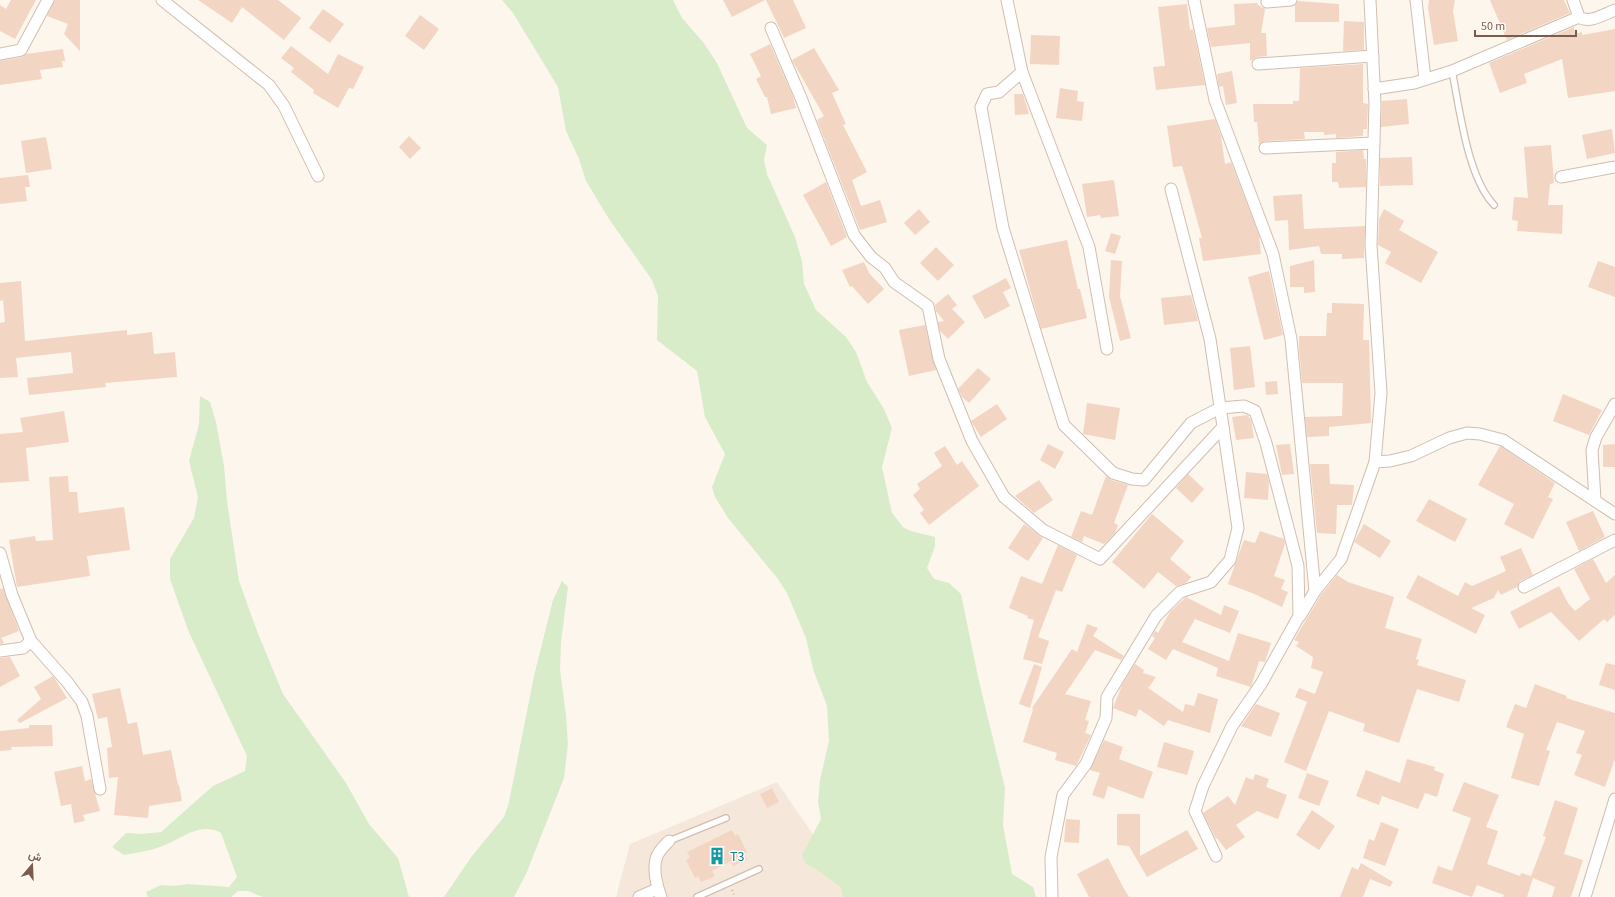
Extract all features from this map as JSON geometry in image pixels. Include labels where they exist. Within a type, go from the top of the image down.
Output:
[{"type":"street","points":[[0,54],[21,50],[48,0]]},
{"type":"street","points":[[162,0],[270,85],[284,106],[318,176]]},
{"type":"street","points":[[1007,0],[1022,72],[1089,247],[1107,349]]},
{"type":"street","points":[[1194,0],[1215,100],[1273,254],[1291,338],[1314,591]]},
{"type":"street","points":[[1267,2],[1291,0]]},
{"type":"street","points":[[1216,856],[1195,811],[1203,786],[1232,726],[1260,684],[1314,591],[1341,559],[1375,462],[1381,393],[1371,245],[1374,89],[1370,0]]},
{"type":"street","points":[[1416,0],[1425,79]]},
{"type":"street","points":[[1573,0],[1579,17],[1584,20],[1589,20],[1615,10]]},
{"type":"street","points":[[1374,89],[1425,79],[1452,71],[1579,17]]},
{"type":"street","points":[[771,28],[801,98],[854,235],[871,257],[885,268],[894,282],[928,306],[942,366],[972,441],[1004,497],[1043,530],[1100,559],[1223,427]]},
{"type":"street","points":[[1258,64],[1373,56]]},
{"type":"street","points":[[1022,72],[999,92],[987,94],[981,107],[1003,228],[1064,425],[1113,473],[1132,480],[1144,480],[1190,423],[1220,408],[1244,406],[1255,411],[1266,443],[1298,566],[1299,616]]},
{"type":"street","points":[[1265,148],[1374,143]]},
{"type":"street","points":[[1561,177],[1615,167]]},
{"type":"street","points":[[1052,897],[1052,857],[1063,795],[1086,764],[1106,718],[1107,697],[1156,616],[1180,592],[1211,582],[1230,560],[1238,528],[1210,339],[1171,189]]},
{"type":"street","points":[[1595,500],[1592,450],[1596,437],[1615,404]]},
{"type":"street","points":[[1375,462],[1390,461],[1411,456],[1455,436],[1467,433],[1480,434],[1503,440],[1615,514]]},
{"type":"street","points":[[1524,587],[1615,540]]},
{"type":"street","points":[[0,553],[12,595],[31,641],[68,683],[82,702],[87,716],[100,789]]},
{"type":"street","points":[[0,651],[23,648],[31,641]]},
{"type":"street","points":[[1585,897],[1615,799]]},
{"type":"street","points":[[639,897],[659,893],[656,859],[660,849],[670,840]]},
{"type":"lane","points":[[1452,71],[1464,132],[1479,183],[1485,196],[1494,205]]},
{"type":"lane","points":[[670,840],[726,818]]},
{"type":"lane","points":[[697,897],[759,869]]},
{"type":"shaded area","points":[[777,782],[856,897],[616,897],[630,844]]},
{"type":"green space","points":[[502,0],[673,0],[682,18],[703,42],[717,63],[747,128],[767,145],[764,160],[767,174],[795,237],[802,261],[804,284],[816,310],[846,337],[856,352],[867,382],[884,409],[892,428],[882,467],[892,513],[904,528],[935,537],[935,546],[927,568],[934,579],[949,583],[961,594],[978,677],[1005,788],[1003,825],[1012,874],[1033,887],[1036,897],[843,897],[841,887],[806,864],[802,855],[821,819],[818,802],[820,780],[829,741],[827,706],[813,669],[806,638],[787,593],[778,579],[728,518],[715,497],[712,487],[725,454],[705,417],[697,371],[657,340],[658,296],[652,280],[609,219],[586,181],[579,159],[566,131],[558,87],[513,13]]},
{"type":"green space","points":[[200,396],[210,402],[216,422],[224,466],[227,501],[239,581],[257,631],[283,694],[346,783],[369,824],[398,858],[409,897],[263,897],[248,891],[238,891],[231,897],[148,897],[146,892],[161,885],[174,886],[188,884],[229,887],[237,877],[221,833],[213,830],[198,830],[160,847],[124,855],[112,847],[126,833],[142,834],[161,832],[213,786],[245,771],[247,756],[188,630],[170,579],[170,559],[194,518],[198,497],[189,461],[199,424]]},
{"type":"green space","points":[[562,581],[568,587],[561,642],[560,670],[568,744],[564,778],[526,874],[514,897],[444,897],[472,856],[504,817],[509,802],[534,676],[553,600]]},
{"type":"building","points":[[11,0],[36,0],[15,39],[0,31],[0,5],[6,9]]},
{"type":"building","points":[[55,0],[80,0],[80,51],[64,34],[68,24],[47,16]]},
{"type":"building","points":[[198,0],[278,0],[301,18],[284,40],[242,7],[232,23]]},
{"type":"building","points":[[723,0],[765,0],[732,17]]},
{"type":"building","points":[[766,0],[793,0],[806,28],[784,38]]},
{"type":"building","points":[[1429,0],[1455,0],[1453,11],[1458,41],[1434,45],[1428,8]]},
{"type":"building","points":[[1490,0],[1564,0],[1570,13],[1507,40]]},
{"type":"building","points":[[1298,1],[1339,4],[1339,22],[1295,22],[1295,6]]},
{"type":"building","points":[[1257,3],[1265,9],[1261,33],[1266,33],[1267,56],[1257,57],[1250,61],[1250,43],[1211,47],[1207,28],[1235,25],[1234,4]]},
{"type":"building","points":[[1187,4],[1190,30],[1193,29],[1205,85],[1156,90],[1153,67],[1165,66],[1158,7]]},
{"type":"building","points":[[323,9],[344,24],[330,43],[309,28]]},
{"type":"building","points":[[420,15],[439,29],[424,50],[405,36]]},
{"type":"building","points":[[1344,21],[1364,22],[1364,50],[1343,51]]},
{"type":"building","points":[[1574,27],[1575,34],[1582,32],[1582,35],[1615,29],[1615,91],[1568,98],[1562,59],[1524,74],[1527,83],[1500,93],[1489,63]]},
{"type":"building","points":[[1031,35],[1060,36],[1059,65],[1030,64]]},
{"type":"building","points":[[770,44],[793,96],[796,108],[771,114],[767,97],[765,97],[756,79],[761,76],[750,54]]},
{"type":"building","points":[[291,46],[328,74],[338,54],[364,67],[353,89],[349,88],[338,108],[313,93],[314,90],[291,72],[294,68],[281,58]]},
{"type":"building","points":[[814,48],[839,90],[832,93],[846,124],[843,125],[867,172],[852,180],[861,206],[880,200],[887,222],[860,230],[817,120],[824,116],[792,60]]},
{"type":"building","points":[[63,49],[65,61],[62,61],[63,67],[40,70],[42,79],[0,85],[0,61],[22,57],[26,54]]},
{"type":"building","points":[[1363,64],[1363,103],[1368,104],[1367,129],[1363,129],[1363,136],[1336,138],[1336,134],[1324,135],[1324,132],[1304,132],[1305,139],[1265,141],[1259,144],[1257,122],[1254,122],[1253,104],[1293,104],[1293,101],[1299,101],[1300,68]]},
{"type":"building","points":[[1232,71],[1237,103],[1226,105],[1223,86],[1219,87],[1217,74]]},
{"type":"building","points":[[1060,88],[1078,91],[1077,101],[1084,102],[1082,121],[1056,118]]},
{"type":"building","points":[[1014,94],[1023,94],[1029,114],[1015,115]]},
{"type":"building","points":[[1407,99],[1409,124],[1381,127],[1382,101]]},
{"type":"building","points":[[1215,119],[1221,136],[1225,164],[1231,162],[1259,235],[1261,254],[1203,261],[1199,238],[1202,238],[1182,166],[1173,167],[1167,126]]},
{"type":"building","points":[[1612,129],[1615,153],[1587,159],[1582,135]]},
{"type":"building","points":[[409,136],[421,148],[410,159],[399,147]]},
{"type":"building","points":[[46,137],[52,169],[26,173],[21,141]]},
{"type":"building","points":[[1551,145],[1554,183],[1550,184],[1548,205],[1563,205],[1562,234],[1517,231],[1518,221],[1512,220],[1514,197],[1528,198],[1524,147]]},
{"type":"building","points":[[1363,150],[1364,159],[1366,159],[1366,187],[1339,188],[1338,182],[1332,182],[1332,163],[1336,163],[1336,152]]},
{"type":"building","points":[[1412,157],[1413,185],[1380,186],[1380,158]]},
{"type":"building","points":[[28,175],[30,187],[25,187],[27,201],[0,204],[0,178]]},
{"type":"building","points":[[1114,180],[1119,216],[1101,218],[1100,215],[1087,217],[1082,184]]},
{"type":"building","points":[[826,182],[847,237],[831,246],[803,195]]},
{"type":"building","points":[[1302,194],[1304,229],[1365,226],[1364,258],[1342,259],[1342,254],[1321,254],[1319,246],[1289,250],[1288,220],[1275,221],[1273,196]]},
{"type":"building","points":[[919,209],[930,222],[915,235],[904,223]]},
{"type":"building","points":[[1384,209],[1404,221],[1399,230],[1438,252],[1421,283],[1385,263],[1391,252],[1378,245],[1379,219]]},
{"type":"building","points":[[1111,233],[1121,236],[1115,254],[1105,251]]},
{"type":"building","points":[[1067,240],[1078,289],[1080,289],[1087,318],[1041,329],[1019,250]]},
{"type":"building","points":[[936,247],[954,265],[938,281],[920,263]]},
{"type":"building","points":[[1111,260],[1122,261],[1120,296],[1131,338],[1120,341],[1109,297]]},
{"type":"building","points":[[1314,260],[1315,292],[1304,293],[1304,287],[1290,287],[1290,266]]},
{"type":"building","points":[[1598,261],[1615,267],[1615,297],[1588,287]]},
{"type":"building","points":[[864,262],[869,273],[884,289],[868,304],[852,286],[850,287],[842,270]]},
{"type":"building","points":[[1269,271],[1283,335],[1264,340],[1248,277]]},
{"type":"building","points":[[1006,278],[1011,288],[1003,292],[1010,306],[985,319],[972,296]]},
{"type":"building","points":[[21,281],[25,341],[127,330],[127,335],[152,332],[154,354],[175,352],[177,377],[105,383],[106,387],[29,395],[27,378],[73,373],[71,352],[16,358],[18,377],[0,378],[0,323],[5,322],[3,300],[0,301],[0,283]]},
{"type":"building","points":[[948,294],[957,305],[952,309],[965,322],[948,339],[940,331],[938,322],[944,321],[936,311],[935,305]]},
{"type":"building","points":[[1191,295],[1198,321],[1164,325],[1161,298]]},
{"type":"building","points":[[1332,303],[1364,304],[1363,340],[1369,340],[1371,423],[1329,427],[1329,436],[1307,437],[1305,417],[1342,416],[1343,383],[1302,383],[1299,336],[1326,336],[1327,313],[1332,313]]},
{"type":"building","points":[[925,325],[936,370],[909,376],[899,330]]},
{"type":"building","points":[[1250,346],[1255,387],[1234,390],[1230,348]]},
{"type":"building","points":[[978,368],[991,379],[969,403],[962,397],[958,389]]},
{"type":"building","points":[[1277,381],[1278,394],[1266,395],[1265,382]]},
{"type":"building","points":[[1563,394],[1602,410],[1589,435],[1553,421]]},
{"type":"building","points":[[1087,403],[1120,408],[1115,440],[1083,434]]},
{"type":"building","points":[[997,404],[1007,419],[981,437],[971,421]]},
{"type":"building","points":[[64,411],[69,442],[26,448],[29,481],[0,483],[0,434],[23,432],[20,418]]},
{"type":"building","points":[[1247,415],[1251,420],[1254,438],[1236,440],[1232,417]]},
{"type":"building","points":[[1048,444],[1064,452],[1055,469],[1040,460]]},
{"type":"building","points":[[1290,444],[1294,474],[1282,475],[1276,445]]},
{"type":"building","points":[[1615,444],[1615,467],[1603,467],[1603,445]]},
{"type":"building","points":[[945,446],[957,465],[962,461],[979,486],[929,525],[920,513],[924,510],[913,495],[920,489],[917,484],[942,466],[934,453]]},
{"type":"building","points":[[1500,446],[1555,483],[1548,497],[1553,499],[1533,539],[1504,524],[1514,504],[1478,485]]},
{"type":"building","points":[[1310,464],[1329,464],[1330,484],[1354,485],[1352,505],[1337,505],[1336,534],[1317,533]]},
{"type":"building","points":[[1246,472],[1267,474],[1269,482],[1268,500],[1244,498]]},
{"type":"building","points":[[1188,474],[1204,489],[1192,503],[1176,488]]},
{"type":"building","points":[[68,476],[69,492],[77,492],[79,513],[124,507],[130,550],[87,556],[90,576],[17,587],[9,540],[35,536],[36,541],[53,540],[49,477]]},
{"type":"building","points":[[1106,476],[1111,480],[1128,485],[1114,523],[1118,525],[1115,533],[1104,544],[1084,536],[1082,542],[1071,537],[1081,511],[1092,515]]},
{"type":"building","points":[[1039,480],[1053,500],[1034,513],[1015,496]]},
{"type":"building","points":[[1429,499],[1467,519],[1455,542],[1416,521]]},
{"type":"building","points":[[1593,511],[1605,537],[1579,551],[1566,522]]},
{"type":"building","points":[[1152,514],[1184,541],[1170,559],[1191,577],[1186,583],[1176,586],[1158,572],[1144,589],[1112,562]]},
{"type":"building","points":[[1024,524],[1043,538],[1028,561],[1008,548]]},
{"type":"building","points":[[1364,524],[1391,541],[1380,558],[1354,542]]},
{"type":"building","points":[[1260,531],[1284,539],[1285,544],[1274,576],[1285,580],[1281,589],[1288,592],[1282,607],[1228,584],[1244,540],[1255,543]]},
{"type":"building","points":[[1058,545],[1077,555],[1062,592],[1056,590],[1038,637],[1049,641],[1042,664],[1023,659],[1034,620],[1027,618],[1028,616],[1009,608],[1021,576],[1042,584]]},
{"type":"building","points":[[1521,548],[1533,575],[1520,581],[1517,587],[1501,595],[1498,590],[1494,598],[1471,608],[1485,615],[1476,634],[1406,598],[1418,575],[1458,596],[1465,582],[1472,586],[1506,571],[1500,557]]},
{"type":"building","points":[[1593,559],[1606,583],[1615,575],[1615,615],[1607,622],[1604,619],[1579,641],[1551,612],[1519,629],[1510,612],[1559,586],[1568,603],[1575,611],[1590,599],[1574,569]]},
{"type":"building","points":[[1337,575],[1348,582],[1394,597],[1385,628],[1422,639],[1416,659],[1419,660],[1417,665],[1466,680],[1459,702],[1417,689],[1399,743],[1363,731],[1365,724],[1329,711],[1306,771],[1284,762],[1307,702],[1295,697],[1299,688],[1315,694],[1323,672],[1311,668],[1313,657],[1296,646],[1299,642],[1294,640],[1321,595]]},
{"type":"building","points":[[3,588],[19,631],[1,638],[4,643],[0,644],[0,589]]},
{"type":"building","points":[[1186,597],[1221,615],[1224,605],[1239,611],[1230,633],[1195,619],[1182,642],[1229,661],[1238,633],[1271,643],[1265,662],[1259,661],[1251,687],[1216,676],[1218,668],[1173,649],[1166,660],[1148,649],[1155,638],[1152,636],[1155,631],[1158,633],[1170,612]]},
{"type":"building","points":[[1087,624],[1098,628],[1093,636],[1124,656],[1121,660],[1095,650],[1065,694],[1091,701],[1085,720],[1089,721],[1085,733],[1091,735],[1076,766],[1055,760],[1057,753],[1023,742],[1033,709],[1032,708],[1072,649],[1077,652]]},
{"type":"building","points":[[10,657],[20,676],[0,687],[0,658]]},
{"type":"building","points":[[1606,663],[1615,665],[1615,690],[1599,685]]},
{"type":"building","points":[[1034,664],[1042,667],[1030,708],[1019,704]]},
{"type":"building","points":[[1135,664],[1144,670],[1143,673],[1156,677],[1148,688],[1183,712],[1185,704],[1194,706],[1198,693],[1218,699],[1210,733],[1168,720],[1164,726],[1139,709],[1136,717],[1113,708],[1122,685]]},
{"type":"building","points":[[53,676],[67,698],[20,723],[17,720],[41,699],[34,687]]},
{"type":"building","points":[[1535,684],[1567,696],[1566,698],[1615,713],[1615,759],[1605,787],[1574,775],[1582,755],[1576,753],[1585,731],[1557,722],[1546,750],[1550,751],[1539,786],[1511,778],[1524,734],[1506,727],[1515,704],[1526,708]]},
{"type":"building","points":[[120,688],[128,724],[137,722],[143,755],[171,750],[179,785],[182,801],[149,806],[148,818],[114,815],[118,777],[109,778],[107,748],[112,747],[107,717],[98,719],[92,694]]},
{"type":"building","points":[[1256,704],[1280,713],[1271,737],[1241,726]]},
{"type":"building","points":[[29,725],[52,725],[53,746],[11,747],[12,750],[0,751],[0,731],[29,728]]},
{"type":"building","points":[[1104,740],[1123,747],[1119,759],[1153,772],[1143,799],[1108,786],[1104,799],[1092,795],[1100,773],[1090,770]]},
{"type":"building","points":[[1164,742],[1194,751],[1187,775],[1157,767]]},
{"type":"building","points":[[1407,759],[1435,767],[1434,770],[1444,774],[1437,797],[1425,793],[1418,809],[1382,796],[1379,805],[1356,796],[1366,770],[1400,783]]},
{"type":"building","points":[[82,766],[85,781],[91,779],[100,811],[83,815],[85,821],[74,823],[71,804],[61,806],[54,772]]},
{"type":"building","points":[[1307,773],[1329,781],[1319,806],[1298,798]]},
{"type":"building","points":[[1255,774],[1269,779],[1266,787],[1287,795],[1278,819],[1257,811],[1236,825],[1245,837],[1226,850],[1217,838],[1216,839],[1203,813],[1228,796],[1235,805],[1246,777],[1253,780]]},
{"type":"building","points":[[1464,782],[1499,795],[1486,827],[1498,831],[1487,864],[1520,876],[1521,873],[1531,876],[1546,837],[1543,836],[1555,800],[1578,808],[1564,854],[1583,860],[1571,897],[1552,897],[1555,887],[1533,878],[1527,897],[1503,897],[1504,895],[1477,885],[1472,897],[1432,883],[1438,866],[1452,871],[1471,818],[1452,811]]},
{"type":"building","points":[[772,788],[779,802],[767,808],[760,794]]},
{"type":"building","points":[[1312,810],[1335,826],[1319,850],[1296,835]]},
{"type":"building","points":[[1117,814],[1140,814],[1140,856],[1187,830],[1198,849],[1147,877],[1129,846],[1117,845]]},
{"type":"building","points":[[1066,819],[1080,820],[1079,843],[1064,842]]},
{"type":"building","points":[[1381,822],[1399,829],[1385,866],[1363,858],[1369,839],[1374,841]]},
{"type":"building","name":"T3","points":[[732,830],[735,836],[738,834],[747,852],[744,854],[747,860],[733,866],[731,861],[712,871],[715,876],[701,882],[698,876],[695,878],[686,860],[690,858],[687,852]]},
{"type":"building","points":[[1108,858],[1129,897],[1089,897],[1077,874]]},
{"type":"building","points":[[1361,863],[1393,882],[1390,887],[1370,879],[1363,897],[1340,897],[1352,867],[1358,870]]},
{"type":"place","name":"T3","points":[[717,856]]}]
